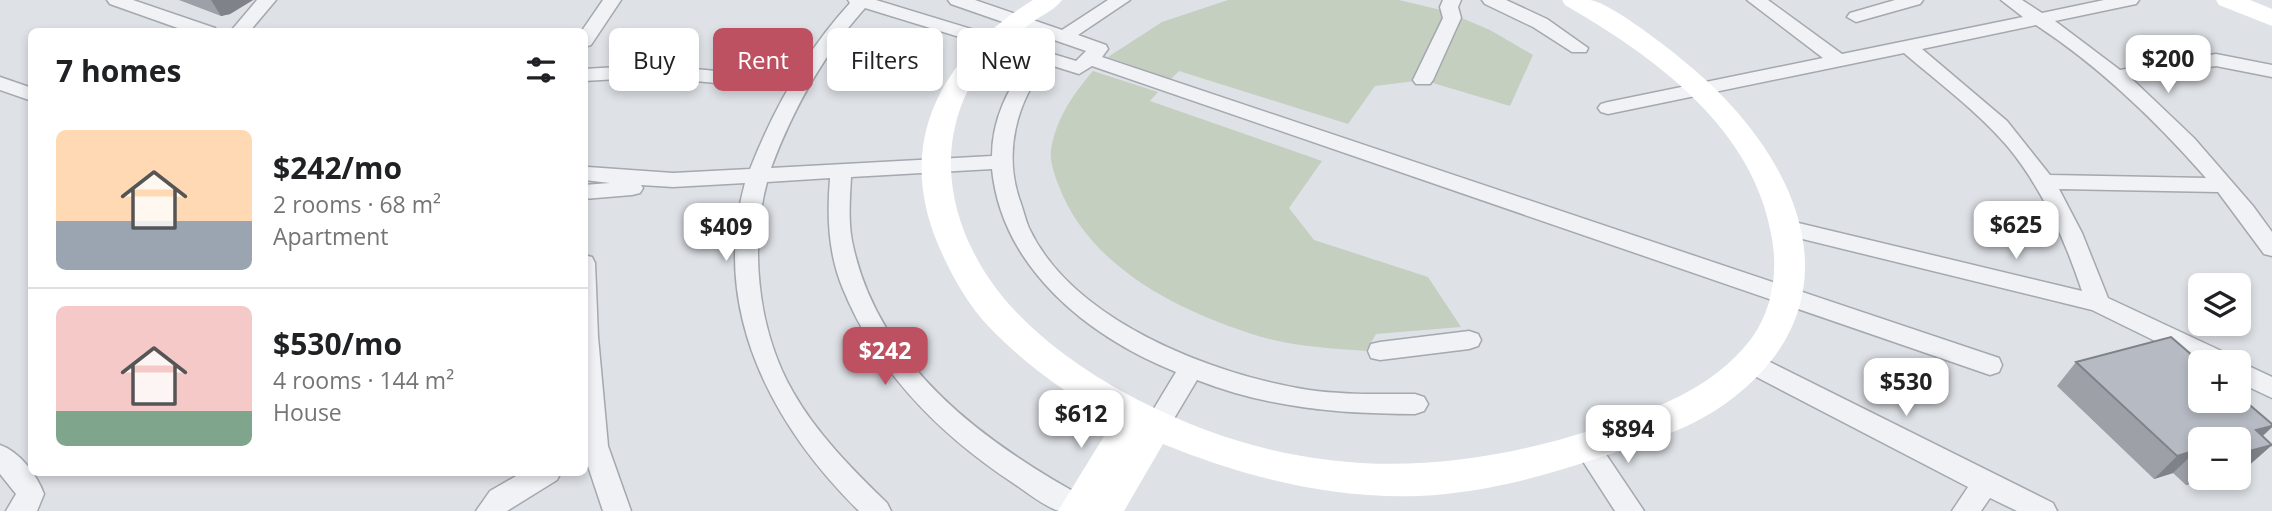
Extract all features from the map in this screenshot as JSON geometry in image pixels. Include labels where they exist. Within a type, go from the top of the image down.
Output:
[{"type":"street","points":[[117,0],[197,28]]},
{"type":"street","points":[[242,28],[267,0]]},
{"type":"street","points":[[588,35],[612,0]]},
{"type":"street","points":[[877,511],[837,473],[802,426],[773,379],[755,321],[748,271],[747,229],[759,177],[781,121],[804,77],[860,0],[957,30]]},
{"type":"street","points":[[957,0],[1099,49],[1079,68],[1055,61]]},
{"type":"street","points":[[1009,28],[1050,0]]},
{"type":"street","points":[[1064,37],[1089,18],[1121,0]]},
{"type":"street","points":[[1423,79],[1452,18],[1449,7],[1452,0]]},
{"type":"street","points":[[1491,0],[1540,23],[1579,48]]},
{"type":"street","points":[[957,85],[948,102],[938,140],[936,167],[939,203],[945,224],[965,270],[987,300],[1021,338],[1046,359],[1146,421],[1212,448],[1274,467],[1393,480],[1502,471],[1659,424],[1723,389],[1752,363],[1777,324],[1787,296],[1791,259],[1786,228],[1775,194],[1752,151],[1737,130],[1702,90],[1639,38],[1574,0]]},
{"type":"street","points":[[1756,0],[1838,60]]},
{"type":"street","points":[[1856,17],[1914,0]]},
{"type":"street","points":[[2010,0],[2096,57],[2149,105],[2223,185],[2272,248]]},
{"type":"street","points":[[2228,0],[2272,18]]},
{"type":"street","points":[[2252,0],[2272,8]]},
{"type":"street","points":[[1608,108],[2043,20],[2119,1]]},
{"type":"street","points":[[1906,46],[2002,128],[2043,182],[2084,261],[2098,303]]},
{"type":"street","points":[[1089,59],[1990,365]]},
{"type":"street","points":[[2116,76],[2216,60],[2272,71]]},
{"type":"street","points":[[588,75],[652,71],[713,77]]},
{"type":"street","points":[[0,83],[28,93]]},
{"type":"street","points":[[1018,91],[1005,126],[1000,162],[1006,197],[1021,233],[1045,270],[1080,305],[1124,337],[1191,369],[1240,386],[1309,400],[1362,405],[1415,404]]},
{"type":"street","points":[[588,182],[647,186],[673,180],[1000,162]]},
{"type":"street","points":[[841,172],[838,215],[841,241],[852,285],[885,349],[908,380],[968,435],[1046,491],[1087,510],[1146,421],[1191,369]]},
{"type":"street","points":[[2043,182],[2223,185]]},
{"type":"street","points":[[1786,228],[2098,303],[2196,350]]},
{"type":"street","points":[[1380,351],[1469,340]]},
{"type":"street","points":[[1752,363],[1985,484],[2043,511]]},
{"type":"street","points":[[2251,378],[2272,388]]},
{"type":"street","points":[[588,393],[590,449],[617,511]]},
{"type":"street","points":[[1586,446],[1630,511]]},
{"type":"street","points":[[0,456],[27,485],[30,494],[26,506],[20,511]]},
{"type":"street","points":[[489,511],[500,499],[541,476]]},
{"type":"street","points":[[1966,511],[1985,484]]},
{"type":"green space","points":[[1228,0],[1399,0],[1445,11],[1490,30],[1533,55],[1510,106],[1423,80],[1375,86],[1348,124],[1179,71],[1171,79],[1108,57],[1162,22]]},
{"type":"green space","points":[[1093,71],[1158,92],[1150,101],[1322,161],[1289,208],[1314,240],[1428,277],[1461,327],[1376,334],[1366,351],[1305,346],[1260,337],[1219,322],[1192,311],[1140,282],[1095,244],[1077,222],[1063,196],[1053,168],[1051,150],[1061,117]]},
{"type":"building","points":[[2171,337],[2188,352],[2188,413],[2251,413],[2251,406],[2272,424],[2256,430],[2272,445],[2251,451],[2251,427],[2188,427],[2188,453],[2177,456],[2076,362]]}]
